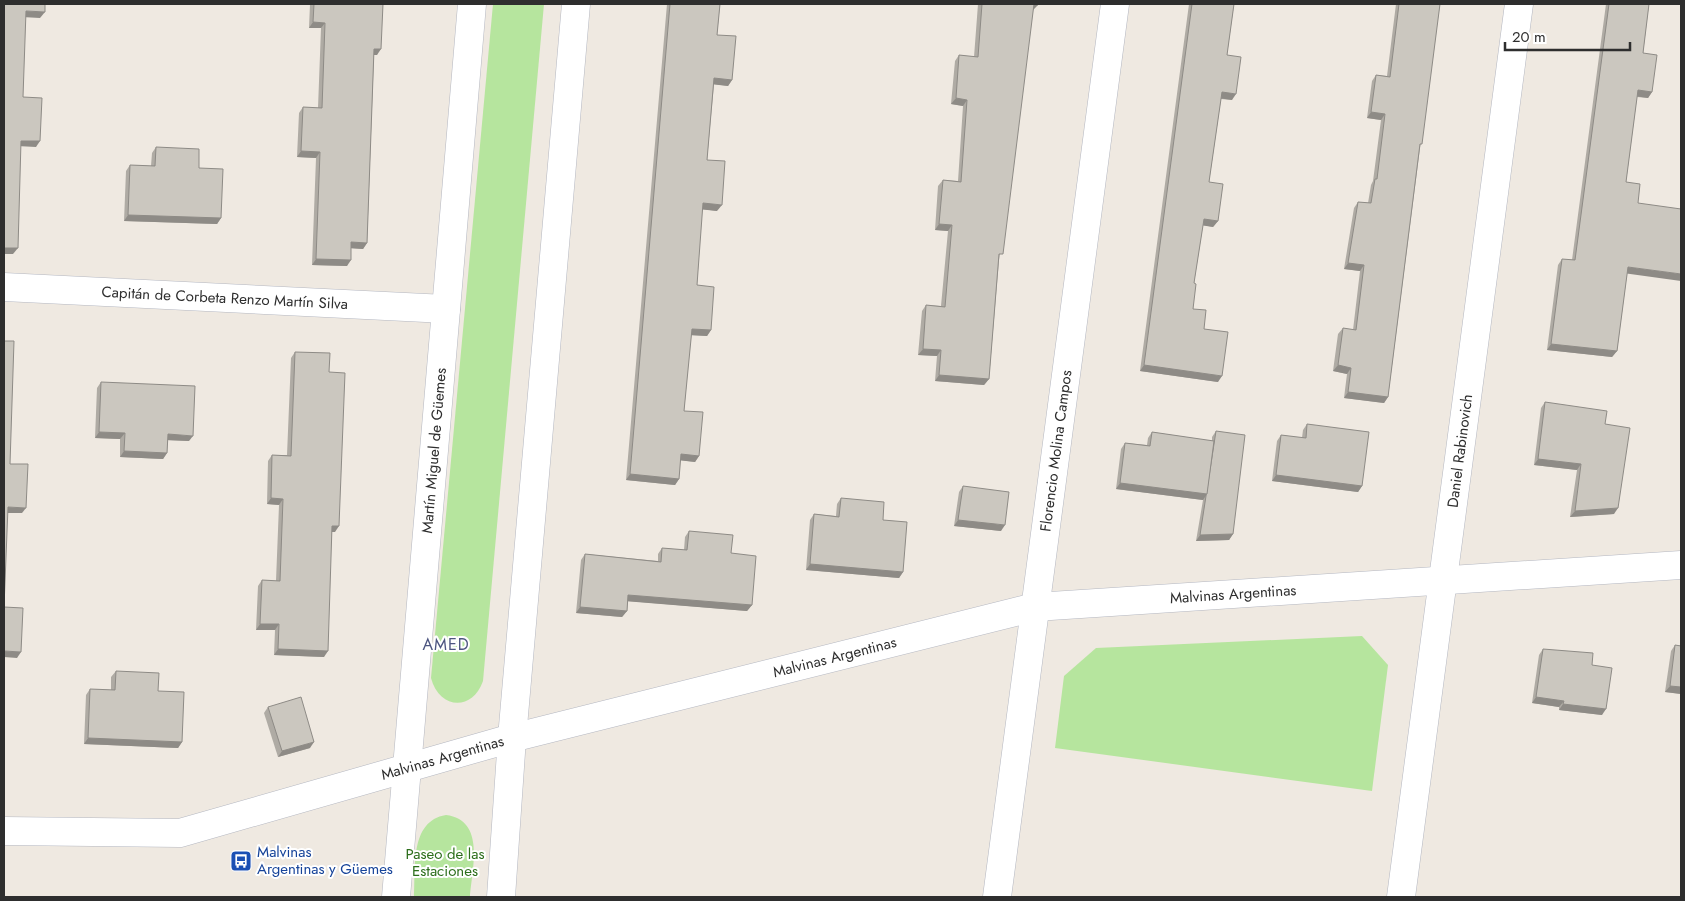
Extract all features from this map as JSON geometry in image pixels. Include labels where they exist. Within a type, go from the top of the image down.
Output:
[{"type":"street","name":"Martín Miguel de Güemes","points":[[396,897],[472,4]]},
{"type":"street","points":[[501,897],[512,738],[576,4]]},
{"type":"street","name":"Florencio Molina Campos","points":[[997,897],[1115,4]]},
{"type":"street","name":"Daniel Rabinovich","points":[[1401,897],[1519,4]]},
{"type":"street","name":"Capitán de Corbeta Renzo Martín Silva","points":[[4,287],[446,309]]},
{"type":"street","name":"Malvinas Argentinas","points":[[4,831],[180,833],[407,770],[512,738],[1035,607],[1681,565]]},
{"type":"green space","points":[[493,4],[544,4],[483,681],[478,691],[471,698],[464,702],[456,703],[448,701],[441,696],[431,678]]},
{"type":"green space","points":[[1362,636],[1388,665],[1372,791],[1055,748],[1064,676],[1096,648]]},
{"type":"green space","name":"Paseo de las Estaciones","points":[[446,815],[459,819],[467,826],[472,836],[474,860],[470,897],[414,897],[415,860],[420,836],[426,826],[434,819]]},
{"type":"building","points":[[4,4],[45,4],[45,12],[26,11],[23,97],[42,98],[40,141],[21,141],[18,248],[4,248]]},
{"type":"building","points":[[314,4],[383,4],[381,49],[374,49],[367,243],[351,242],[351,260],[316,259],[320,152],[301,151],[303,107],[322,108],[325,23],[313,22]]},
{"type":"building","points":[[670,4],[720,4],[717,35],[736,36],[732,80],[714,78],[707,160],[725,161],[722,205],[703,203],[697,285],[714,287],[711,330],[692,329],[684,411],[703,412],[699,456],[681,454],[679,479],[630,474]]},
{"type":"building","points":[[982,4],[1034,4],[1003,254],[999,254],[989,379],[939,375],[941,350],[923,349],[926,305],[945,307],[952,225],[939,224],[943,180],[961,182],[967,100],[956,98],[959,55],[978,57]]},
{"type":"building","points":[[1192,4],[1234,4],[1227,55],[1241,57],[1236,94],[1222,92],[1209,182],[1223,184],[1218,221],[1204,219],[1194,283],[1196,284],[1193,309],[1206,310],[1204,329],[1228,332],[1222,376],[1144,365]]},
{"type":"building","points":[[1399,4],[1440,4],[1388,397],[1348,392],[1351,368],[1338,365],[1343,328],[1356,330],[1364,265],[1348,263],[1358,202],[1371,203],[1375,179],[1377,179],[1385,114],[1371,112],[1376,75],[1390,77]]},
{"type":"building","points":[[1609,4],[1649,4],[1643,53],[1657,55],[1652,92],[1638,90],[1626,182],[1640,184],[1638,203],[1681,209],[1681,274],[1628,267],[1617,351],[1551,344],[1562,259],[1575,260]]},
{"type":"building","points":[[156,147],[199,149],[199,168],[223,169],[221,218],[128,215],[130,165],[155,166]]},
{"type":"building","points":[[4,341],[14,341],[10,464],[28,464],[26,508],[8,507],[4,607]]},
{"type":"building","points":[[295,352],[330,353],[329,372],[345,373],[339,526],[332,526],[328,651],[278,649],[279,624],[260,624],[262,580],[280,581],[283,499],[271,498],[272,455],[291,456]]},
{"type":"building","points":[[101,382],[195,386],[193,436],[168,434],[167,453],[124,451],[125,433],[99,432]]},
{"type":"building","points":[[1545,402],[1607,411],[1605,424],[1630,428],[1618,508],[1575,511],[1581,464],[1538,459]]},
{"type":"building","points":[[1307,424],[1369,432],[1362,486],[1276,475],[1281,435],[1306,438]]},
{"type":"building","points":[[1216,431],[1245,435],[1233,534],[1200,535]]},
{"type":"building","points":[[1152,432],[1214,441],[1207,494],[1120,483],[1125,443],[1150,446]]},
{"type":"building","points":[[963,486],[1009,492],[1005,525],[958,520]]},
{"type":"building","points":[[841,498],[884,502],[883,520],[907,522],[903,572],[810,564],[814,514],[839,517]]},
{"type":"building","points":[[689,531],[733,535],[731,553],[756,556],[752,605],[628,595],[627,611],[580,607],[585,554],[661,562],[662,548],[687,550]]},
{"type":"building","points":[[4,607],[23,608],[21,652],[4,651]]},
{"type":"building","points":[[1675,645],[1681,646],[1681,687],[1670,686]]},
{"type":"building","points":[[1543,649],[1593,653],[1592,665],[1612,668],[1606,709],[1563,704],[1564,701],[1536,697]]},
{"type":"building","points":[[116,671],[159,673],[158,691],[184,692],[182,742],[88,738],[90,689],[115,690]]},
{"type":"building","points":[[301,697],[314,742],[282,751],[268,707]]},
{"type":"place","name":"Malvinas Argentinas y Güemes","points":[[241,861]]},
{"type":"district","name":"AMED","points":[[446,644]]}]
